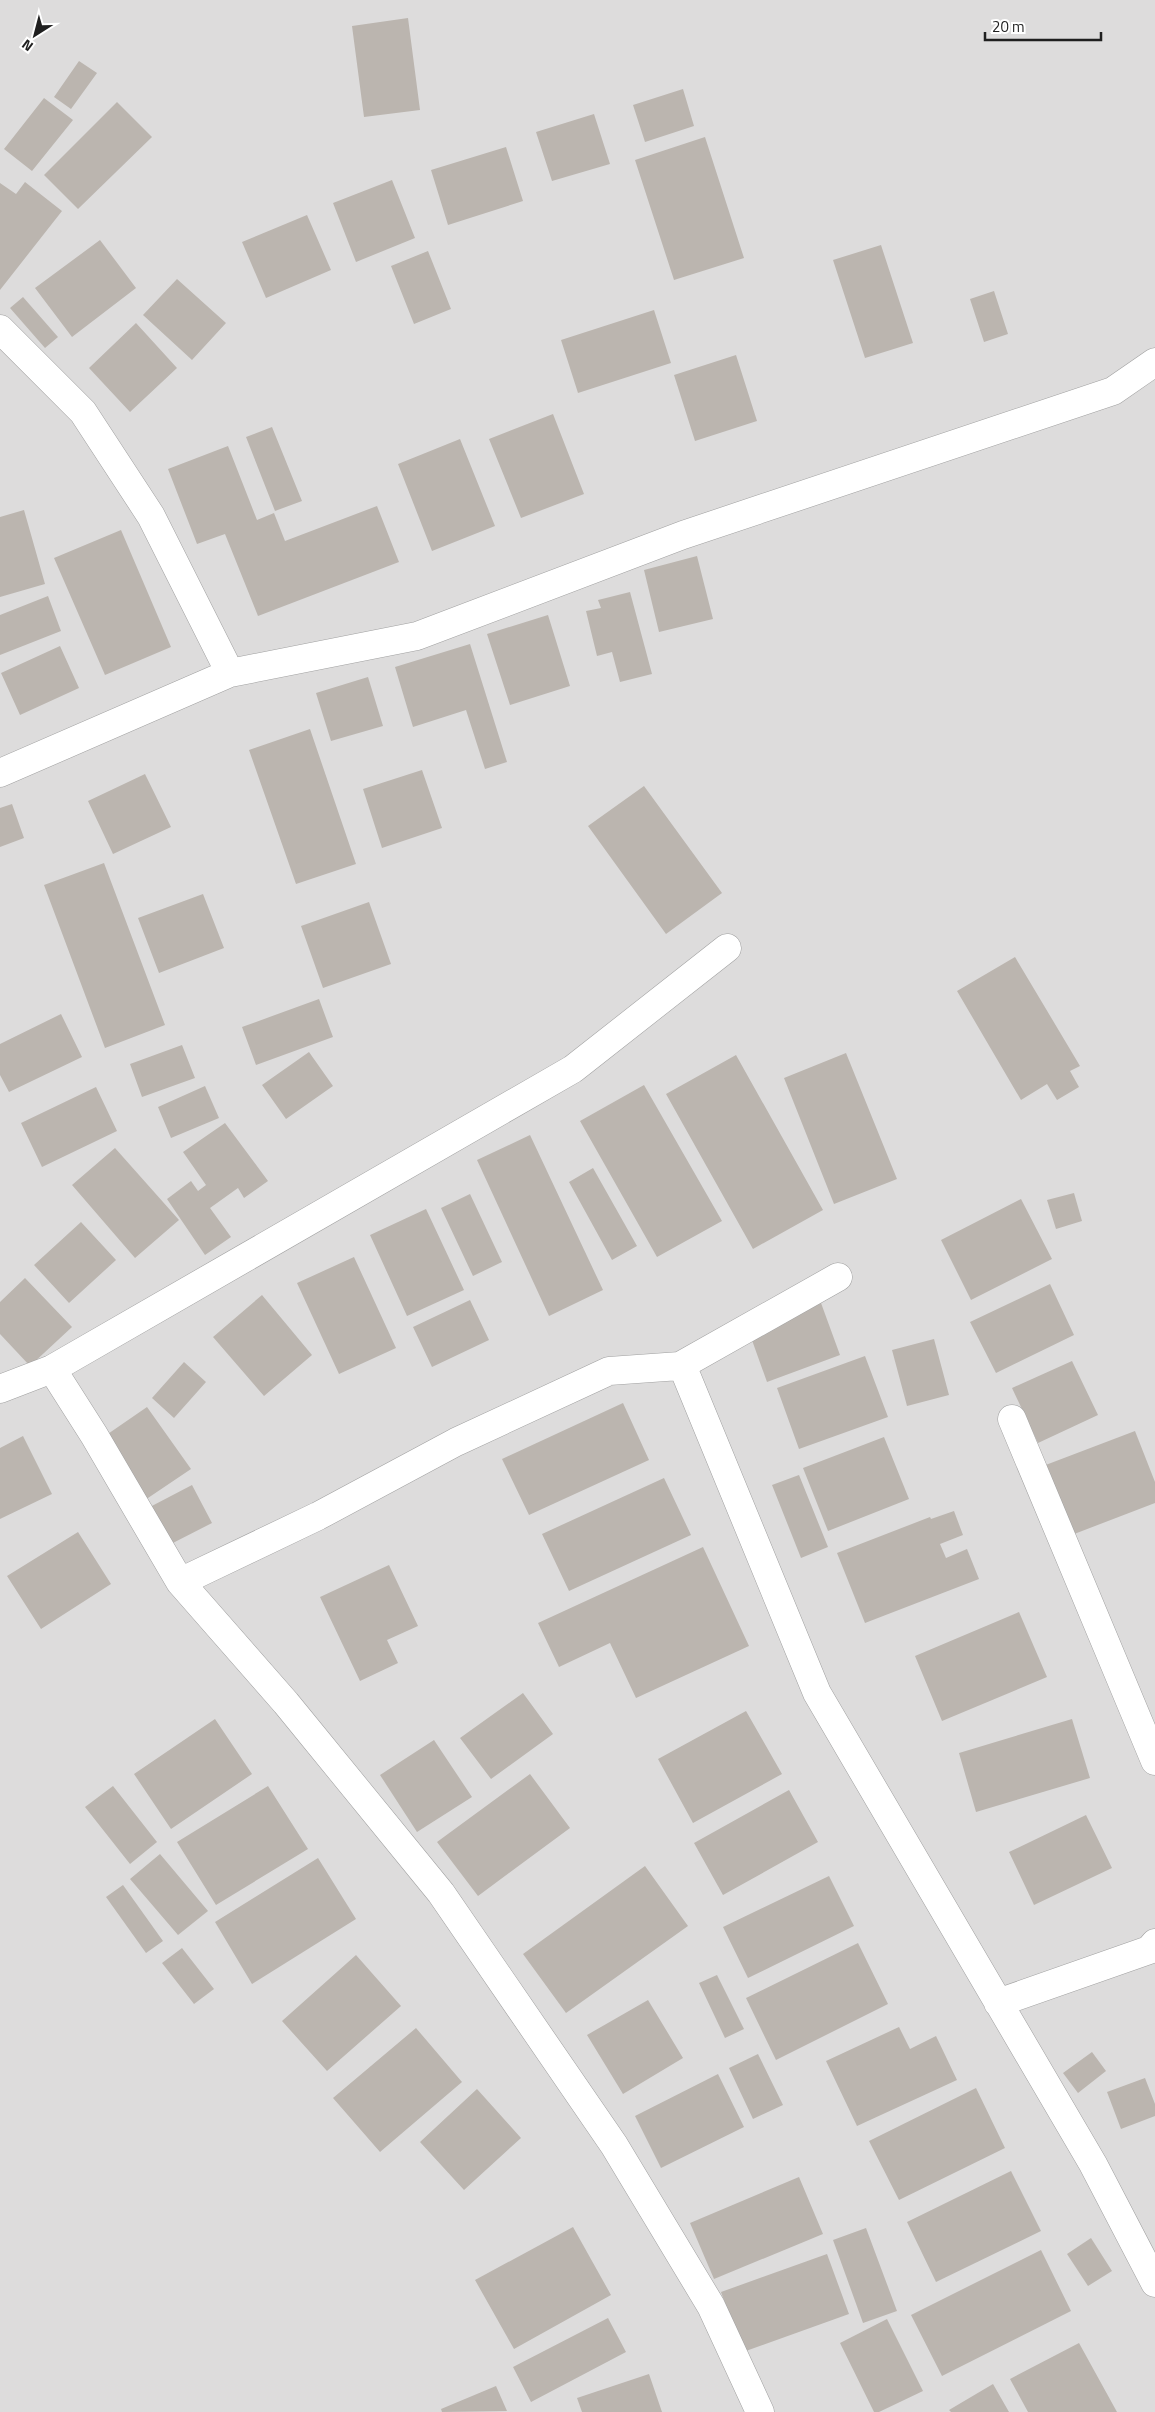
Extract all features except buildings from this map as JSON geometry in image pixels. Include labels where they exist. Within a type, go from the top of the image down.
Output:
[{"type":"street","points":[[0,330],[83,412],[151,516],[230,673]]},
{"type":"street","points":[[0,773],[230,673],[417,636],[683,535],[1113,392],[1155,362]]},
{"type":"street","points":[[0,1389],[52,1369],[573,1069],[728,948]]},
{"type":"street","points":[[180,1582],[318,1516],[456,1442],[609,1371],[682,1365],[838,1277]]},
{"type":"street","points":[[682,1365],[817,1693],[1093,2164],[1155,2283]]},
{"type":"street","points":[[52,1369],[180,1582],[286,1703],[441,1893],[614,2144],[711,2306],[760,2412]]},
{"type":"street","points":[[1012,1419],[1155,1761]]},
{"type":"street","points":[[998,2003],[1149,1950],[1155,1943]]},
{"type":"shaded area","points":[[0,0],[1155,0],[1155,2412],[0,2412]]}]
